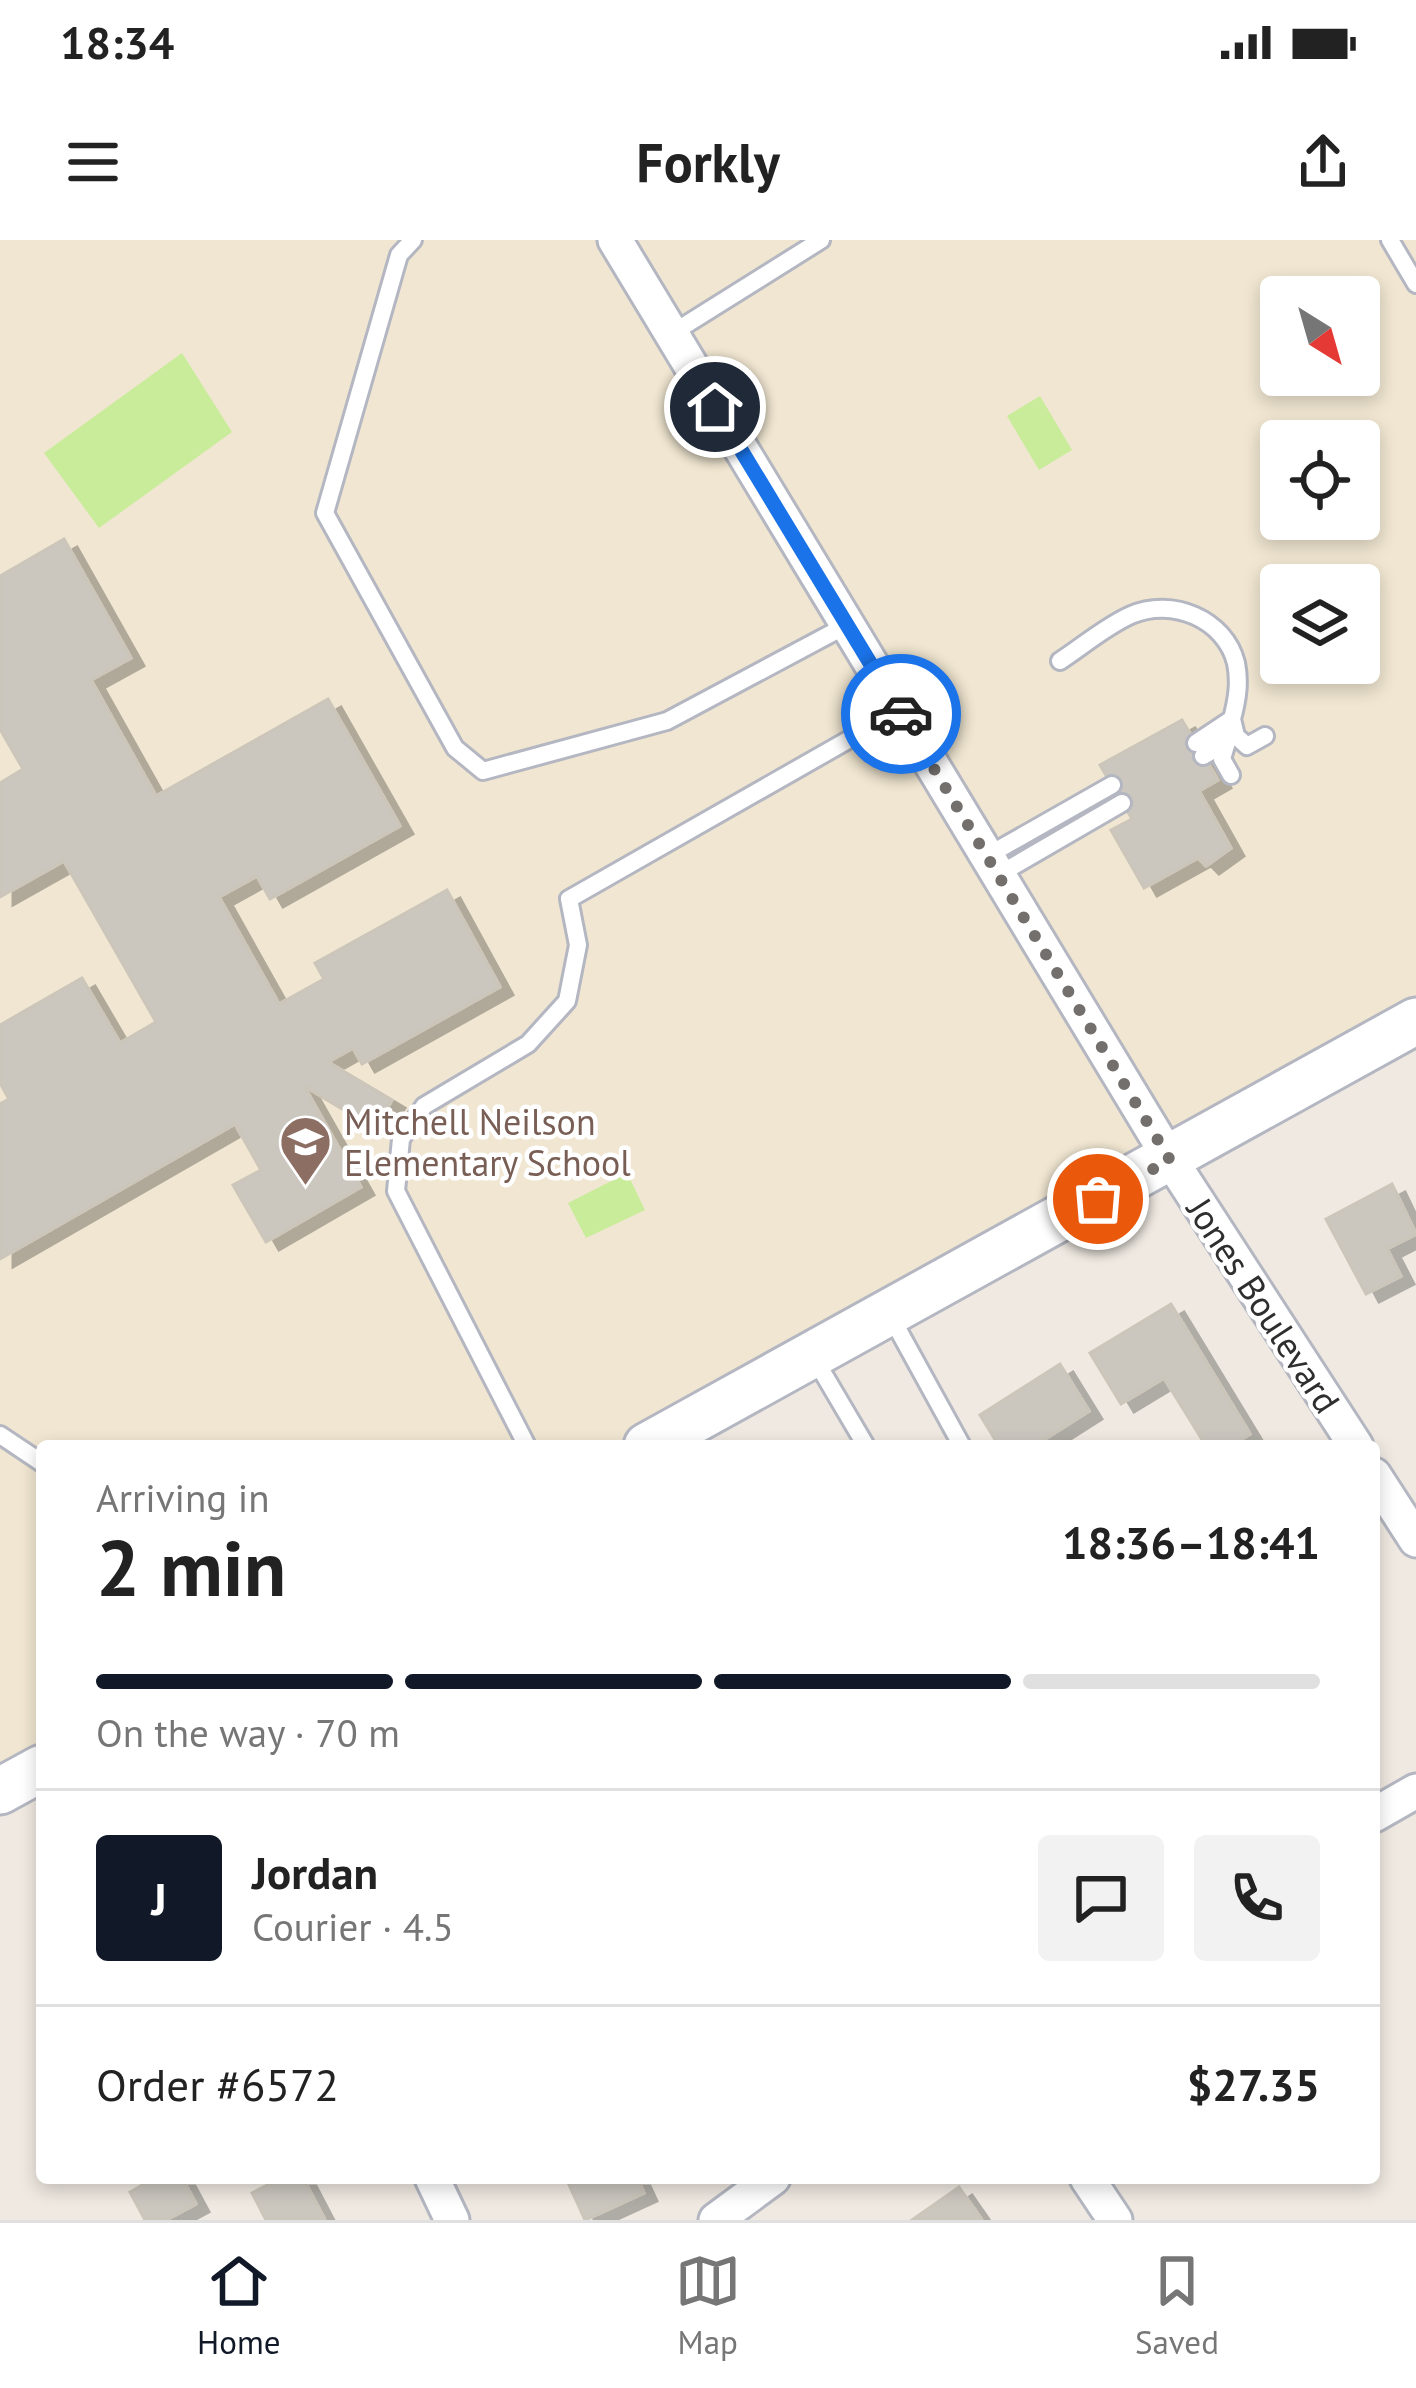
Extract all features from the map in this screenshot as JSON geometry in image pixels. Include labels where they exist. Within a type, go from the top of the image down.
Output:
[{"type":"street","name":"Jones Boulevard","points":[[615,240],[1170,1160],[1351,1440]]},
{"type":"street","points":[[658,1440],[1416,1022]]},
{"type":"street","points":[[1380,1483],[1416,1540]]},
{"type":"street","points":[[0,1791],[36,1771]]},
{"type":"street","points":[[1380,1812],[1416,1791]]},
{"type":"street","points":[[435,2184],[452,2220]]},
{"type":"street","points":[[716,2220],[765,2184]]},
{"type":"street","points":[[1091,2184],[1115,2220]]},
{"type":"lane","points":[[413,240],[399,256],[325,513],[455,748],[483,771],[667,721],[847,625]]},
{"type":"lane","points":[[671,334],[821,240]]},
{"type":"lane","points":[[1390,240],[1416,284]]},
{"type":"lane","points":[[1060,661],[1132,615],[1178,609],[1201,618],[1223,637],[1235,659],[1239,689],[1222,759],[1231,775]]},
{"type":"lane","points":[[524,1440],[395,1191],[400,1139],[424,1106],[528,1045],[567,1001],[578,945],[569,899],[899,711]]},
{"type":"lane","points":[[1232,718],[1236,736],[1247,746],[1265,736]]},
{"type":"lane","points":[[1226,742],[1199,750],[1232,718]]},
{"type":"lane","points":[[993,866],[1112,785]]},
{"type":"lane","points":[[993,866],[1122,803]]},
{"type":"lane","points":[[889,1313],[959,1440]]},
{"type":"lane","points":[[812,1355],[862,1440]]},
{"type":"lane","points":[[0,1435],[36,1459]]},
{"type":"shaded area","points":[[0,240],[1416,240],[1416,1021],[658,1440],[36,1440],[36,1771],[0,1791]]},
{"type":"green space","points":[[182,353],[232,432],[99,528],[44,453]]},
{"type":"green space","points":[[1040,396],[1072,450],[1039,470],[1007,416]]},
{"type":"green space","points":[[627,1173],[645,1210],[586,1238],[568,1203]]},
{"type":"building","name":"Mitchell Neilson Elementary School","points":[[64,539],[131,658],[91,680],[156,796],[328,699],[400,826],[270,899],[257,876],[219,897],[279,1004],[324,979],[315,963],[447,890],[500,987],[362,1064],[353,1048],[328,1062],[392,1100],[375,1128],[304,1086],[361,1187],[266,1242],[233,1185],[261,1170],[235,1124],[0,1259],[0,1104],[9,1099],[0,1083],[0,1025],[82,978],[120,1043],[156,1022],[64,861],[0,897],[0,783],[23,769],[0,729],[0,576]]},
{"type":"building","points":[[1182,720],[1218,780],[1199,791],[1231,848],[1206,866],[1198,858],[1144,888],[1111,830],[1132,819],[1100,765]]},
{"type":"building","points":[[1392,1184],[1416,1234],[1387,1249],[1401,1276],[1366,1294],[1326,1219]]},
{"type":"building","points":[[1171,1304],[1250,1434],[1240,1440],[1202,1440],[1164,1378],[1121,1404],[1090,1353]]},
{"type":"building","points":[[1060,1364],[1089,1411],[1043,1440],[995,1440],[980,1415]]},
{"type":"building","points":[[144,2184],[185,2184],[196,2204],[166,2220],[145,2220],[130,2192]]},
{"type":"building","points":[[269,2184],[306,2184],[325,2220],[266,2220],[252,2193]]},
{"type":"building","points":[[569,2184],[640,2184],[644,2193],[585,2220]]},
{"type":"building","points":[[959,2187],[982,2220],[912,2220]]},
{"type":"way so far","points":[[901,714],[1170,1160],[1098,1199]]},
{"type":"place","name":"Mitchell Neilson Elementary School","points":[[305,1188]]},
{"type":"route","points":[[715,407],[901,714]]}]
